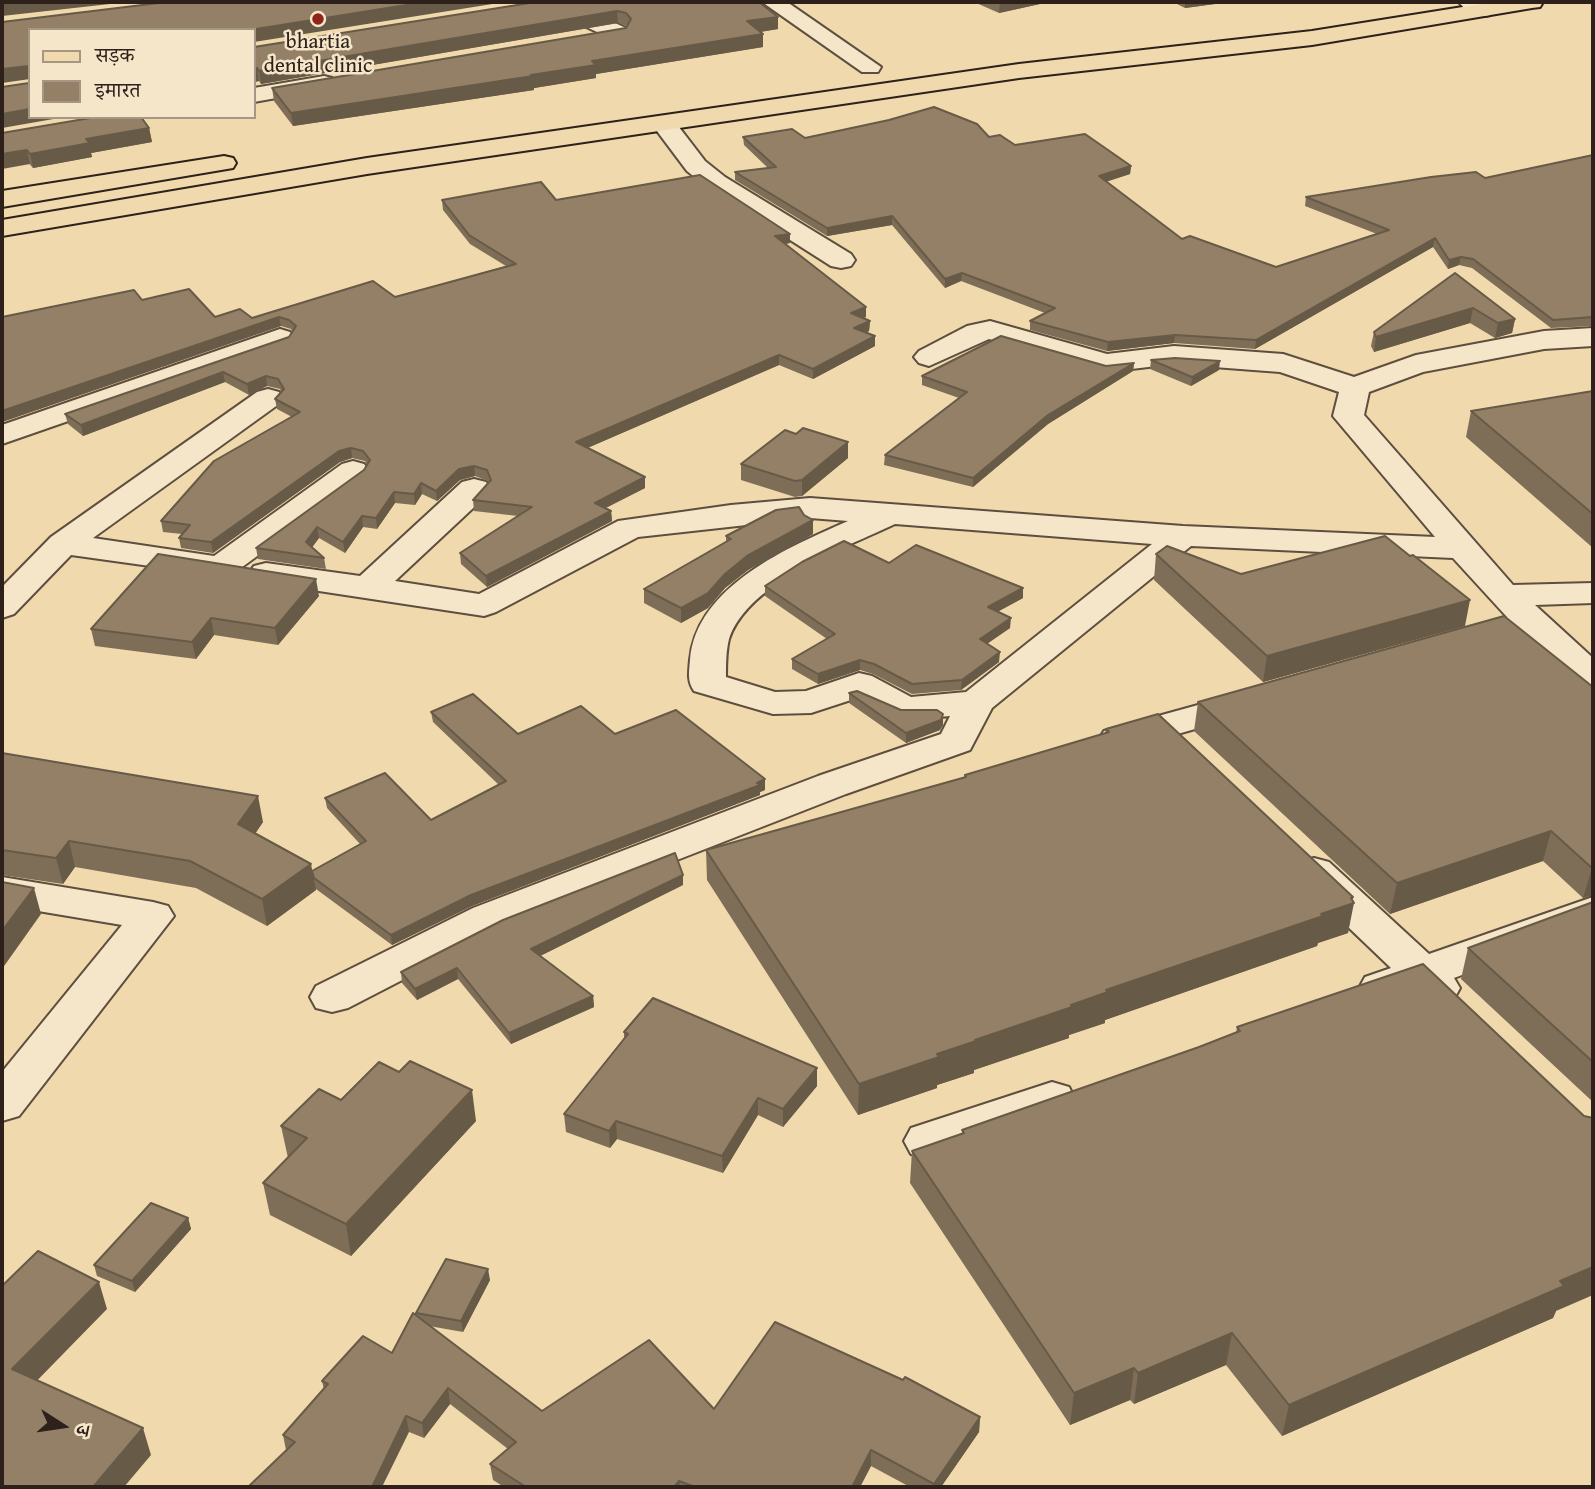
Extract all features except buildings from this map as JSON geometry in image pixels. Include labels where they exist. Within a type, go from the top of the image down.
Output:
[{"type":"main road","points":[[2,228],[367,166],[1019,71],[1312,38],[1476,6],[1532,2]]},
{"type":"main road","points":[[976,54],[1122,37]]},
{"type":"main road","points":[[831,73],[896,64]]},
{"type":"main road","points":[[2,199],[251,159]]},
{"type":"street","points":[[773,2],[870,67]]},
{"type":"street","points":[[526,8],[551,3],[618,33],[578,40]]},
{"type":"street","points":[[256,95],[348,79]]},
{"type":"street","points":[[663,123],[696,166],[716,183],[841,260]]},
{"type":"street","points":[[1512,316],[1544,341]]},
{"type":"street","points":[[929,358],[977,332],[989,330],[1106,363],[1174,355],[1283,363],[1355,387],[1416,364],[1544,341],[1593,337]]},
{"type":"street","points":[[2,435],[280,338]]},
{"type":"street","points":[[1355,387],[1348,416],[1517,609],[1593,677]]},
{"type":"street","points":[[2,607],[63,544],[268,398]]},
{"type":"street","points":[[222,566],[353,471]]},
{"type":"street","points":[[368,588],[474,489]]},
{"type":"street","points":[[63,544],[484,605],[630,528],[731,514],[810,508],[1184,536],[1462,548]]},
{"type":"street","points":[[892,513],[770,572],[726,612],[711,638],[707,683],[773,703],[811,702],[859,684],[905,709],[976,702]]},
{"type":"street","points":[[332,997],[488,918],[832,785],[956,742],[976,702],[1184,536]]},
{"type":"street","points":[[1438,648],[1517,609],[1593,593]]},
{"type":"street","points":[[1082,749],[1281,693]]},
{"type":"street","points":[[1163,726],[1193,755]]},
{"type":"street","points":[[815,823],[868,808]]},
{"type":"street","points":[[1283,841],[1463,1012]]},
{"type":"street","points":[[2,891],[153,916],[2,1104]]},
{"type":"street","points":[[1345,1000],[1593,911]]},
{"type":"street","points":[[928,1141],[1084,1088]]},
{"type":"place","name":"bhartia dental clinic","points":[[318,19]]}]
